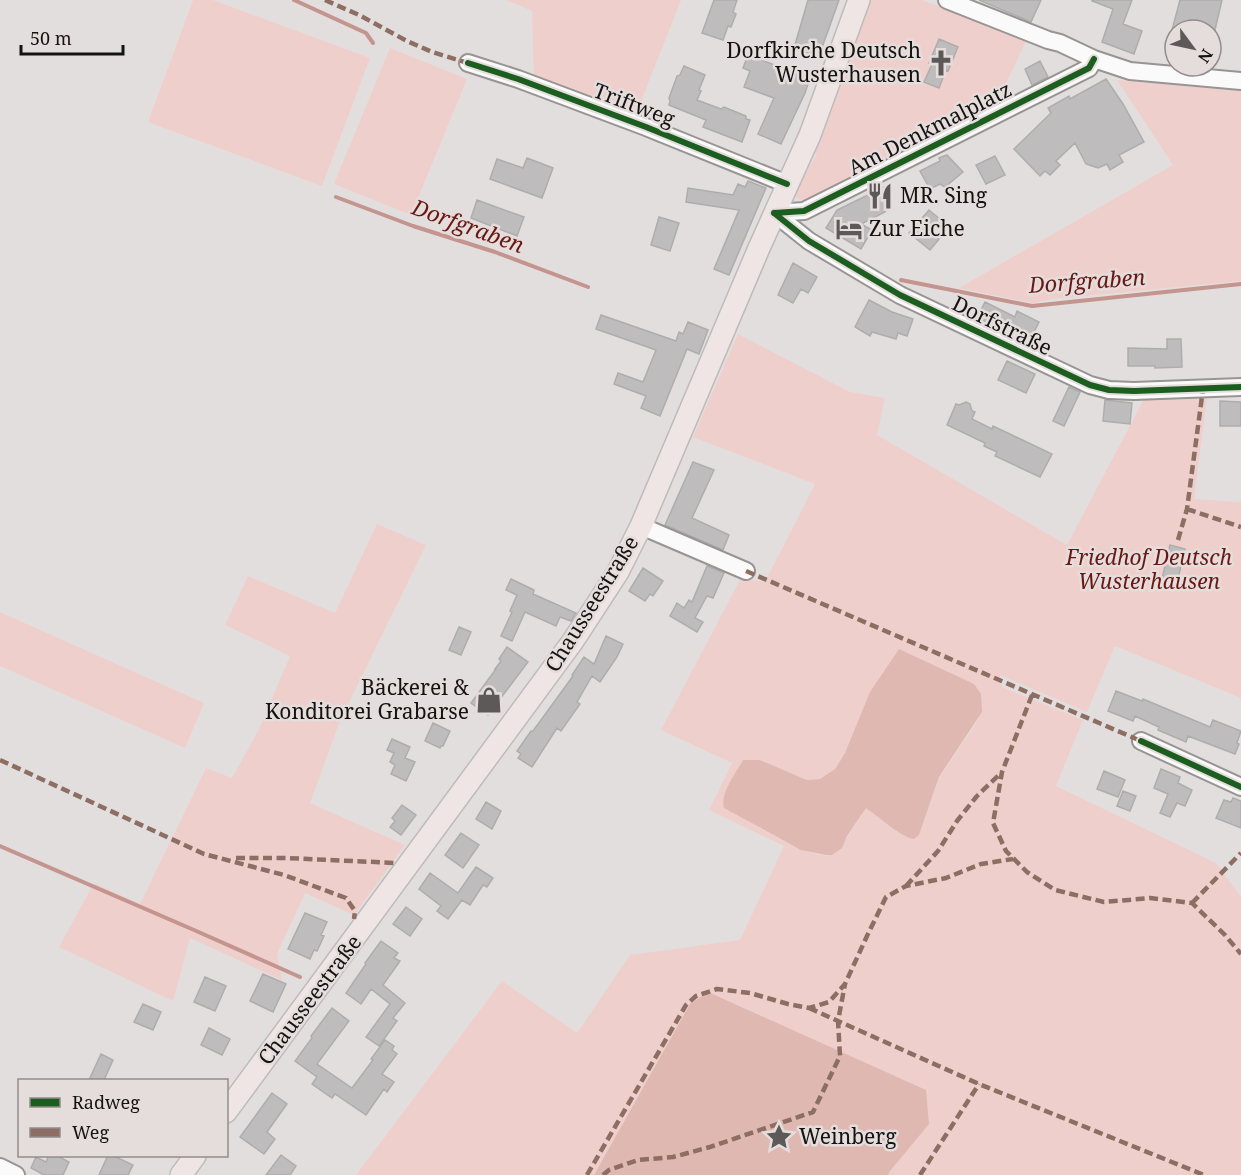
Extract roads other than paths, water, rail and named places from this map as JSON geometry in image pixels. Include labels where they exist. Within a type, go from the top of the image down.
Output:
[{"type":"main road","name":"Chausseestraße","points":[[228,1110],[573,640],[618,572],[641,526],[774,213],[810,135],[859,0]]},
{"type":"main road","points":[[181,1175],[194,1157]]},
{"type":"street","points":[[947,0],[1060,43],[1094,59],[1130,71],[1241,81]]},
{"type":"street","name":"Am Denkmalplatz","points":[[774,213],[804,211],[1089,68],[1094,59]]},
{"type":"street","name":"Triftweg","points":[[468,63],[637,123],[787,184]]},
{"type":"street","name":"Dorfstraße","points":[[774,213],[809,241],[900,295],[1090,385],[1109,390],[1134,391],[1241,387]]},
{"type":"street","points":[[641,526],[746,571]]},
{"type":"street","points":[[1141,741],[1241,787]]},
{"type":"street","points":[[0,1167],[16,1175]]},
{"type":"waterway","name":"Dorfgraben","points":[[294,0],[366,33],[373,43]]},
{"type":"waterway","name":"Dorfgraben","points":[[336,197],[588,287]]},
{"type":"waterway","name":"Dorfgraben","points":[[901,280],[1032,306],[1241,284]]},
{"type":"waterway","points":[[0,846],[300,977]]},
{"type":"place","name":"Dorfkirche Deutsch Wusterhausen","points":[[941,63]]},
{"type":"place","name":"MR. Sing","points":[[880,196]]},
{"type":"place","name":"Zur Eiche","points":[[849,229]]},
{"type":"place","name":"Bäckerei & Konditorei Grabarse","points":[[489,700]]},
{"type":"place","name":"Weinberg","points":[[779,1137]]},
{"type":"park label","name":"Friedhof Deutsch Wusterhausen","points":[[1149,570]]}]
